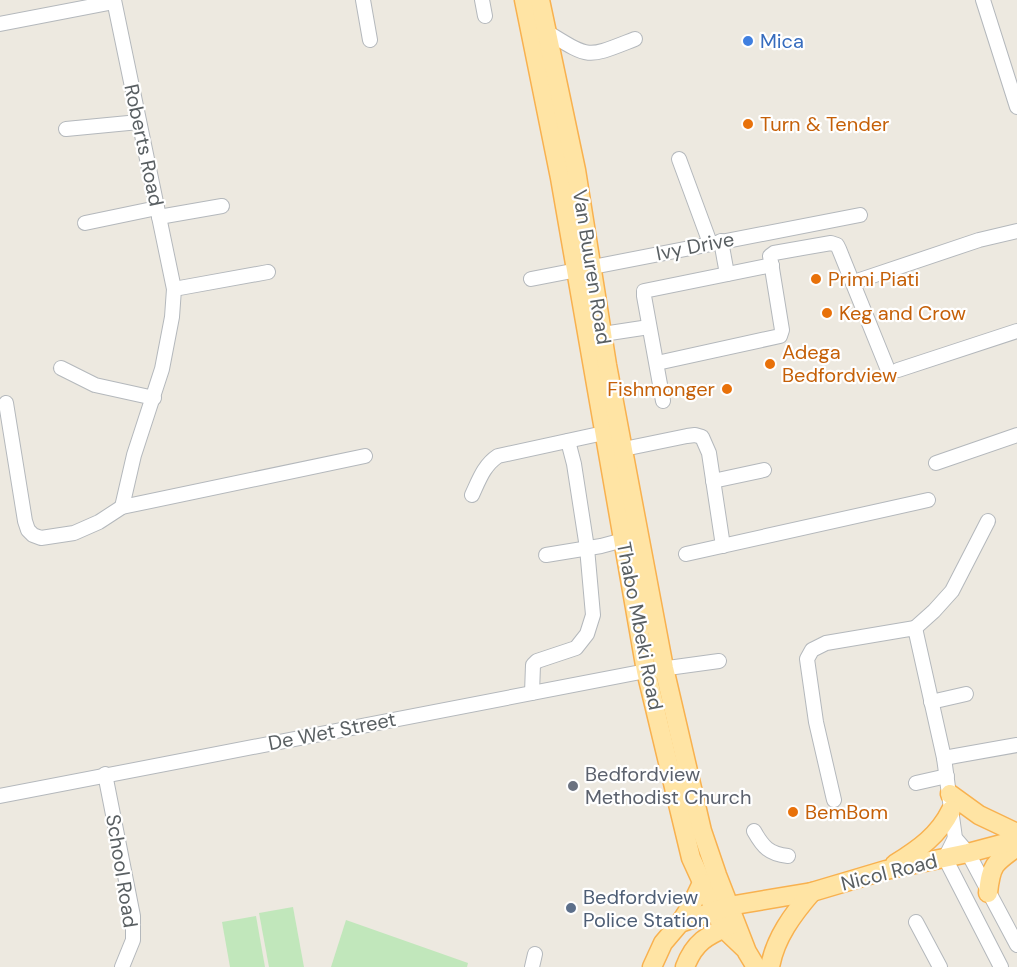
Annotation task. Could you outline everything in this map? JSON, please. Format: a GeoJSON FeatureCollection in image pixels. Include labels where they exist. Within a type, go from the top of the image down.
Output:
{"type":"FeatureCollection","features":[{"type":"Feature","properties":{"kind":"main road"},"geometry":{"type":"LineString","coordinates":[[525,0],[539,34]]}},
{"type":"Feature","properties":{"kind":"main road"},"geometry":{"type":"LineString","coordinates":[[539,34],[540,0]]}},
{"type":"Feature","properties":{"kind":"main road","name":"Van Buuren Road"},"geometry":{"type":"LineString","coordinates":[[539,34],[568,174],[599,365]]}},
{"type":"Feature","properties":{"kind":"main road","name":"Van Buuren Road"},"geometry":{"type":"LineString","coordinates":[[584,268],[603,334],[599,365]]}},
{"type":"Feature","properties":{"kind":"main road","name":"Thabo Mbeki Road"},"geometry":{"type":"LineString","coordinates":[[599,365],[684,836],[709,879]]}},
{"type":"Feature","properties":{"kind":"main road","name":"Thabo Mbeki Road"},"geometry":{"type":"LineString","coordinates":[[615,450],[632,498],[631,538],[645,572],[655,670]]}},
{"type":"Feature","properties":{"kind":"main road"},"geometry":{"type":"LineString","coordinates":[[886,870],[930,840],[943,826],[949,793],[979,815],[1017,833]]}},
{"type":"Feature","properties":{"kind":"main road","name":"Nicol Road"},"geometry":{"type":"LineString","coordinates":[[726,917],[760,902],[812,892],[886,870],[1017,840]]}},
{"type":"Feature","properties":{"kind":"main road"},"geometry":{"type":"LineString","coordinates":[[988,893],[990,873],[994,865],[1017,847]]}},
{"type":"Feature","properties":{"kind":"main road"},"geometry":{"type":"LineString","coordinates":[[709,879],[726,917],[752,959]]}},
{"type":"Feature","properties":{"kind":"main road"},"geometry":{"type":"LineString","coordinates":[[652,967],[663,943],[680,923],[709,879]]}},
{"type":"Feature","properties":{"kind":"main road"},"geometry":{"type":"LineString","coordinates":[[770,967],[773,953],[781,936],[796,911],[812,892]]}},
{"type":"Feature","properties":{"kind":"main road"},"geometry":{"type":"LineString","coordinates":[[680,923],[726,917]]}},
{"type":"Feature","properties":{"kind":"main road"},"geometry":{"type":"LineString","coordinates":[[685,967],[700,940],[726,917]]}},
{"type":"Feature","properties":{"kind":"street"},"geometry":{"type":"LineString","coordinates":[[363,0],[370,40]]}},
{"type":"Feature","properties":{"kind":"street"},"geometry":{"type":"LineString","coordinates":[[482,0],[485,16]]}},
{"type":"Feature","properties":{"kind":"street"},"geometry":{"type":"LineString","coordinates":[[983,0],[1017,107]]}},
{"type":"Feature","properties":{"kind":"street"},"geometry":{"type":"LineString","coordinates":[[0,24],[114,1]]}},
{"type":"Feature","properties":{"kind":"street","name":"Roberts Road"},"geometry":{"type":"LineString","coordinates":[[114,1],[174,289],[167,345],[154,398],[134,455],[122,507]]}},
{"type":"Feature","properties":{"kind":"street"},"geometry":{"type":"LineString","coordinates":[[539,34],[588,54],[634,39]]}},
{"type":"Feature","properties":{"kind":"street"},"geometry":{"type":"LineString","coordinates":[[66,129],[139,122]]}},
{"type":"Feature","properties":{"kind":"street"},"geometry":{"type":"LineString","coordinates":[[679,159],[716,242],[727,274]]}},
{"type":"Feature","properties":{"kind":"street"},"geometry":{"type":"LineString","coordinates":[[85,223],[222,206]]}},
{"type":"Feature","properties":{"kind":"street","name":"Ivy Drive"},"geometry":{"type":"LineString","coordinates":[[531,279],[860,215]]}},
{"type":"Feature","properties":{"kind":"street"},"geometry":{"type":"LineString","coordinates":[[860,280],[979,240],[1017,231]]}},
{"type":"Feature","properties":{"kind":"street"},"geometry":{"type":"LineString","coordinates":[[657,363],[780,336],[782,330],[770,256],[774,253],[831,243],[837,245],[893,370],[1017,331]]}},
{"type":"Feature","properties":{"kind":"street"},"geometry":{"type":"LineString","coordinates":[[663,400],[644,296],[647,289],[771,265]]}},
{"type":"Feature","properties":{"kind":"street"},"geometry":{"type":"LineString","coordinates":[[174,289],[268,272]]}},
{"type":"Feature","properties":{"kind":"street"},"geometry":{"type":"LineString","coordinates":[[603,334],[649,327]]}},
{"type":"Feature","properties":{"kind":"street"},"geometry":{"type":"LineString","coordinates":[[61,368],[95,384],[154,398]]}},
{"type":"Feature","properties":{"kind":"street"},"geometry":{"type":"LineString","coordinates":[[6,403],[25,521],[28,530],[41,538],[74,533],[99,522],[122,507],[364,456]]}},
{"type":"Feature","properties":{"kind":"street"},"geometry":{"type":"LineString","coordinates":[[472,495],[484,470],[491,460],[498,456],[612,431]]}},
{"type":"Feature","properties":{"kind":"street"},"geometry":{"type":"LineString","coordinates":[[615,450],[687,435],[702,437],[710,453],[723,546]]}},
{"type":"Feature","properties":{"kind":"street"},"geometry":{"type":"LineString","coordinates":[[936,463],[1017,435]]}},
{"type":"Feature","properties":{"kind":"street"},"geometry":{"type":"LineString","coordinates":[[532,693],[533,665],[537,661],[576,648],[587,634],[592,615],[587,548],[574,464],[568,441]]}},
{"type":"Feature","properties":{"kind":"street"},"geometry":{"type":"LineString","coordinates":[[713,481],[764,470]]}},
{"type":"Feature","properties":{"kind":"street"},"geometry":{"type":"LineString","coordinates":[[686,554],[928,500]]}},
{"type":"Feature","properties":{"kind":"street"},"geometry":{"type":"LineString","coordinates":[[834,800],[816,722],[807,659],[812,650],[826,643],[915,628],[952,591],[988,521]]}},
{"type":"Feature","properties":{"kind":"street"},"geometry":{"type":"LineString","coordinates":[[546,555],[631,538]]}},
{"type":"Feature","properties":{"kind":"street"},"geometry":{"type":"LineString","coordinates":[[915,628],[944,758],[955,838],[968,853],[1017,945]]}},
{"type":"Feature","properties":{"kind":"street","name":"De Wet Street"},"geometry":{"type":"LineString","coordinates":[[0,796],[532,693],[655,670],[719,661]]}},
{"type":"Feature","properties":{"kind":"street"},"geometry":{"type":"LineString","coordinates":[[931,702],[966,694]]}},
{"type":"Feature","properties":{"kind":"street"},"geometry":{"type":"LineString","coordinates":[[944,758],[1017,745]]}},
{"type":"Feature","properties":{"kind":"street","name":"School Road"},"geometry":{"type":"LineString","coordinates":[[105,774],[133,916],[133,940],[122,967]]}},
{"type":"Feature","properties":{"kind":"street"},"geometry":{"type":"LineString","coordinates":[[916,783],[949,793]]}},
{"type":"Feature","properties":{"kind":"street"},"geometry":{"type":"LineString","coordinates":[[754,831],[759,841],[775,855],[788,856]]}},
{"type":"Feature","properties":{"kind":"street"},"geometry":{"type":"LineString","coordinates":[[955,838],[945,858],[1001,967]]}},
{"type":"Feature","properties":{"kind":"street"},"geometry":{"type":"LineString","coordinates":[[916,922],[940,967]]}},
{"type":"Feature","properties":{"kind":"green space"},"geometry":{"type":"Polygon","coordinates":[[[293,907],[304,967],[269,967],[259,913],[293,907]]]}},
{"type":"Feature","properties":{"kind":"green space"},"geometry":{"type":"Polygon","coordinates":[[[256,916],[265,967],[230,967],[222,922],[256,916]]]}},
{"type":"Feature","properties":{"kind":"green space"},"geometry":{"type":"Polygon","coordinates":[[[346,920],[468,963],[467,967],[331,967],[346,920]]]}},
{"type":"Feature","properties":{"kind":"place","name":"Mica"},"geometry":{"type":"Point","coordinates":[748,41]}},
{"type":"Feature","properties":{"kind":"place","name":"Turn & Tender"},"geometry":{"type":"Point","coordinates":[748,124]}},
{"type":"Feature","properties":{"kind":"place","name":"Primi Piati"},"geometry":{"type":"Point","coordinates":[816,279]}},
{"type":"Feature","properties":{"kind":"place","name":"Keg and Crow"},"geometry":{"type":"Point","coordinates":[827,313]}},
{"type":"Feature","properties":{"kind":"place","name":"Adega Bedfordview"},"geometry":{"type":"Point","coordinates":[770,364]}},
{"type":"Feature","properties":{"kind":"place","name":"Fishmonger"},"geometry":{"type":"Point","coordinates":[727,389]}},
{"type":"Feature","properties":{"kind":"place","name":"Bedfordview Methodist Church"},"geometry":{"type":"Point","coordinates":[573,786]}},
{"type":"Feature","properties":{"kind":"place","name":"BemBom"},"geometry":{"type":"Point","coordinates":[793,812]}},
{"type":"Feature","properties":{"kind":"place","name":"Bedfordview Police Station"},"geometry":{"type":"Point","coordinates":[571,908]}}]}
